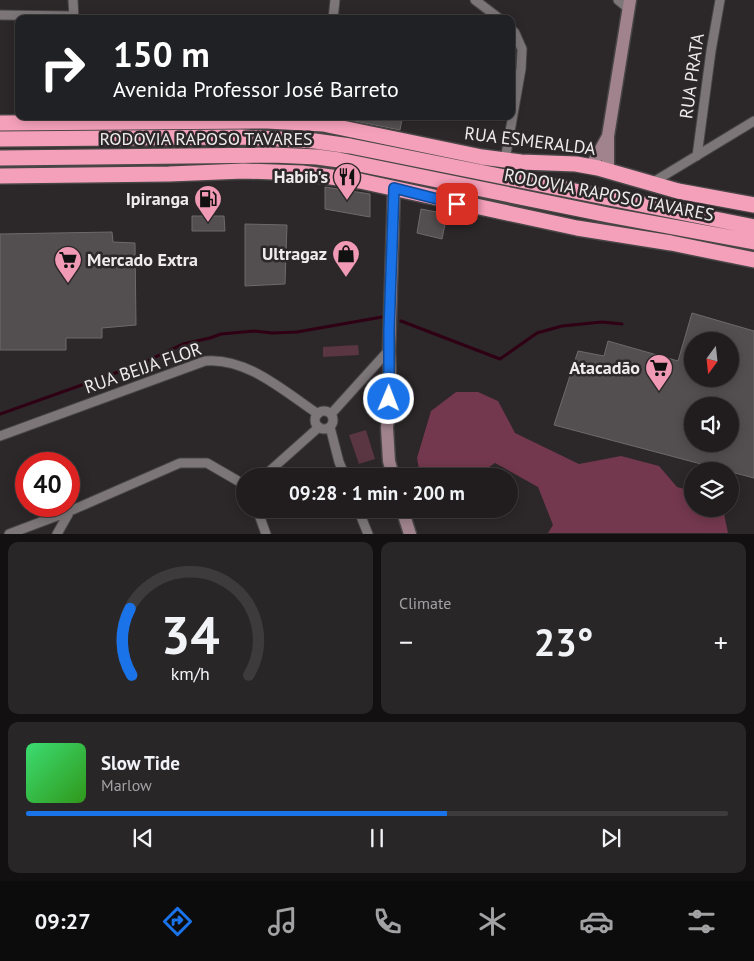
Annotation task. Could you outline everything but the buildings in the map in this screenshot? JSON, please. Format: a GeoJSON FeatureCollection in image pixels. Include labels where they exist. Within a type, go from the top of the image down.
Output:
{"type":"FeatureCollection","features":[{"type":"Feature","properties":{"kind":"highway","name":"RUA ESMERALDA"},"geometry":{"type":"LineString","coordinates":[[0,123],[267,121],[323,124],[482,157],[608,170],[678,191],[754,204]]}},
{"type":"Feature","properties":{"kind":"highway","name":"RODOVIA RAPOSO TAVARES"},"geometry":{"type":"LineString","coordinates":[[0,139],[241,137],[315,140],[754,227]]}},
{"type":"Feature","properties":{"kind":"highway","name":"RODOVIA RAPOSO TAVARES"},"geometry":{"type":"LineString","coordinates":[[0,158],[273,155],[317,157],[608,216],[734,238]]}},
{"type":"Feature","properties":{"kind":"highway"},"geometry":{"type":"LineString","coordinates":[[0,176],[277,172],[328,176],[394,188],[457,204],[560,225],[671,243],[754,260]]}},
{"type":"Feature","properties":{"kind":"highway"},"geometry":{"type":"LineString","coordinates":[[394,188],[441,190],[672,232],[712,238],[734,238],[754,242]]}},
{"type":"Feature","properties":{"kind":"street"},"geometry":{"type":"LineString","coordinates":[[73,0],[74,15]]}},
{"type":"Feature","properties":{"kind":"street"},"geometry":{"type":"LineString","coordinates":[[333,15],[335,0]]}},
{"type":"Feature","properties":{"kind":"street"},"geometry":{"type":"LineString","coordinates":[[475,0],[495,15]]}},
{"type":"Feature","properties":{"kind":"street"},"geometry":{"type":"LineString","coordinates":[[608,170],[608,136],[630,4],[618,0]]}},
{"type":"Feature","properties":{"kind":"street","name":"RUA PRATA"},"geometry":{"type":"LineString","coordinates":[[697,156],[720,0]]}},
{"type":"Feature","properties":{"kind":"street"},"geometry":{"type":"LineString","coordinates":[[0,15],[15,15]]}},
{"type":"Feature","properties":{"kind":"street"},"geometry":{"type":"LineString","coordinates":[[515,33],[522,49],[521,69],[515,103]]}},
{"type":"Feature","properties":{"kind":"street"},"geometry":{"type":"LineString","coordinates":[[505,160],[512,120]]}},
{"type":"Feature","properties":{"kind":"street"},"geometry":{"type":"LineString","coordinates":[[650,184],[754,121]]}},
{"type":"Feature","properties":{"kind":"street"},"geometry":{"type":"LineString","coordinates":[[591,167],[608,136]]}},
{"type":"Feature","properties":{"kind":"street"},"geometry":{"type":"LineString","coordinates":[[391,468],[387,428],[390,385],[389,350],[394,188]]}},
{"type":"Feature","properties":{"kind":"street"},"geometry":{"type":"LineString","coordinates":[[331,414],[389,350]]}},
{"type":"Feature","properties":{"kind":"street","name":"RUA BEIJA FLOR"},"geometry":{"type":"LineString","coordinates":[[0,436],[205,361],[217,360],[228,361],[255,373],[318,414]]}},
{"type":"Feature","properties":{"kind":"street"},"geometry":{"type":"LineString","coordinates":[[319,427],[316,423],[318,414],[325,411],[331,414],[333,421],[330,427],[342,468]]}},
{"type":"Feature","properties":{"kind":"street"},"geometry":{"type":"LineString","coordinates":[[273,468],[319,427],[330,427]]}},
{"type":"Feature","properties":{"kind":"street"},"geometry":{"type":"LineString","coordinates":[[80,507],[180,463],[207,463],[236,480]]}},
{"type":"Feature","properties":{"kind":"street"},"geometry":{"type":"LineString","coordinates":[[9,534],[54,517]]}},
{"type":"Feature","properties":{"kind":"street"},"geometry":{"type":"LineString","coordinates":[[57,534],[67,517]]}},
{"type":"Feature","properties":{"kind":"street"},"geometry":{"type":"LineString","coordinates":[[260,518],[266,534]]}},
{"type":"Feature","properties":{"kind":"street"},"geometry":{"type":"LineString","coordinates":[[362,518],[368,534]]}},
{"type":"Feature","properties":{"kind":"street"},"geometry":{"type":"LineString","coordinates":[[405,518],[410,534]]}},
{"type":"Feature","properties":{"kind":"shaded area"},"geometry":{"type":"Polygon","coordinates":[[[358,345],[359,355],[323,357],[323,347],[358,345]]]}},
{"type":"Feature","properties":{"kind":"shaded area"},"geometry":{"type":"Polygon","coordinates":[[[456,392],[478,392],[498,401],[515,433],[579,464],[621,456],[659,466],[677,487],[684,489],[684,517],[725,517],[728,533],[548,533],[553,525],[538,487],[518,476],[518,468],[504,468],[495,463],[488,468],[419,468],[417,458],[431,411],[456,392]]]}},
{"type":"Feature","properties":{"kind":"shaded area"},"geometry":{"type":"Polygon","coordinates":[[[366,430],[375,459],[359,464],[349,435],[366,430]]]}},
{"type":"Feature","properties":{"kind":"waterway"},"geometry":{"type":"LineString","coordinates":[[0,414],[138,365],[183,344],[221,334],[254,331],[272,333],[297,332],[382,317]]}},
{"type":"Feature","properties":{"kind":"waterway"},"geometry":{"type":"LineString","coordinates":[[401,321],[500,359],[537,333],[562,326],[602,322],[622,324]]}},
{"type":"Feature","properties":{"kind":"place","name":"Habib's"},"geometry":{"type":"Point","coordinates":[347,201]}},
{"type":"Feature","properties":{"kind":"place","name":"Ipiranga"},"geometry":{"type":"Point","coordinates":[208,223]}},
{"type":"Feature","properties":{"kind":"place","name":"Ultragaz"},"geometry":{"type":"Point","coordinates":[346,278]}},
{"type":"Feature","properties":{"kind":"place","name":"Mercado Extra"},"geometry":{"type":"Point","coordinates":[68,284]}},
{"type":"Feature","properties":{"kind":"place","name":"Atacadão"},"geometry":{"type":"Point","coordinates":[659,392]}},
{"type":"Feature","properties":{"kind":"route"},"geometry":{"type":"LineString","coordinates":[[389,399],[389,330],[394,188],[457,204]]}}]}
